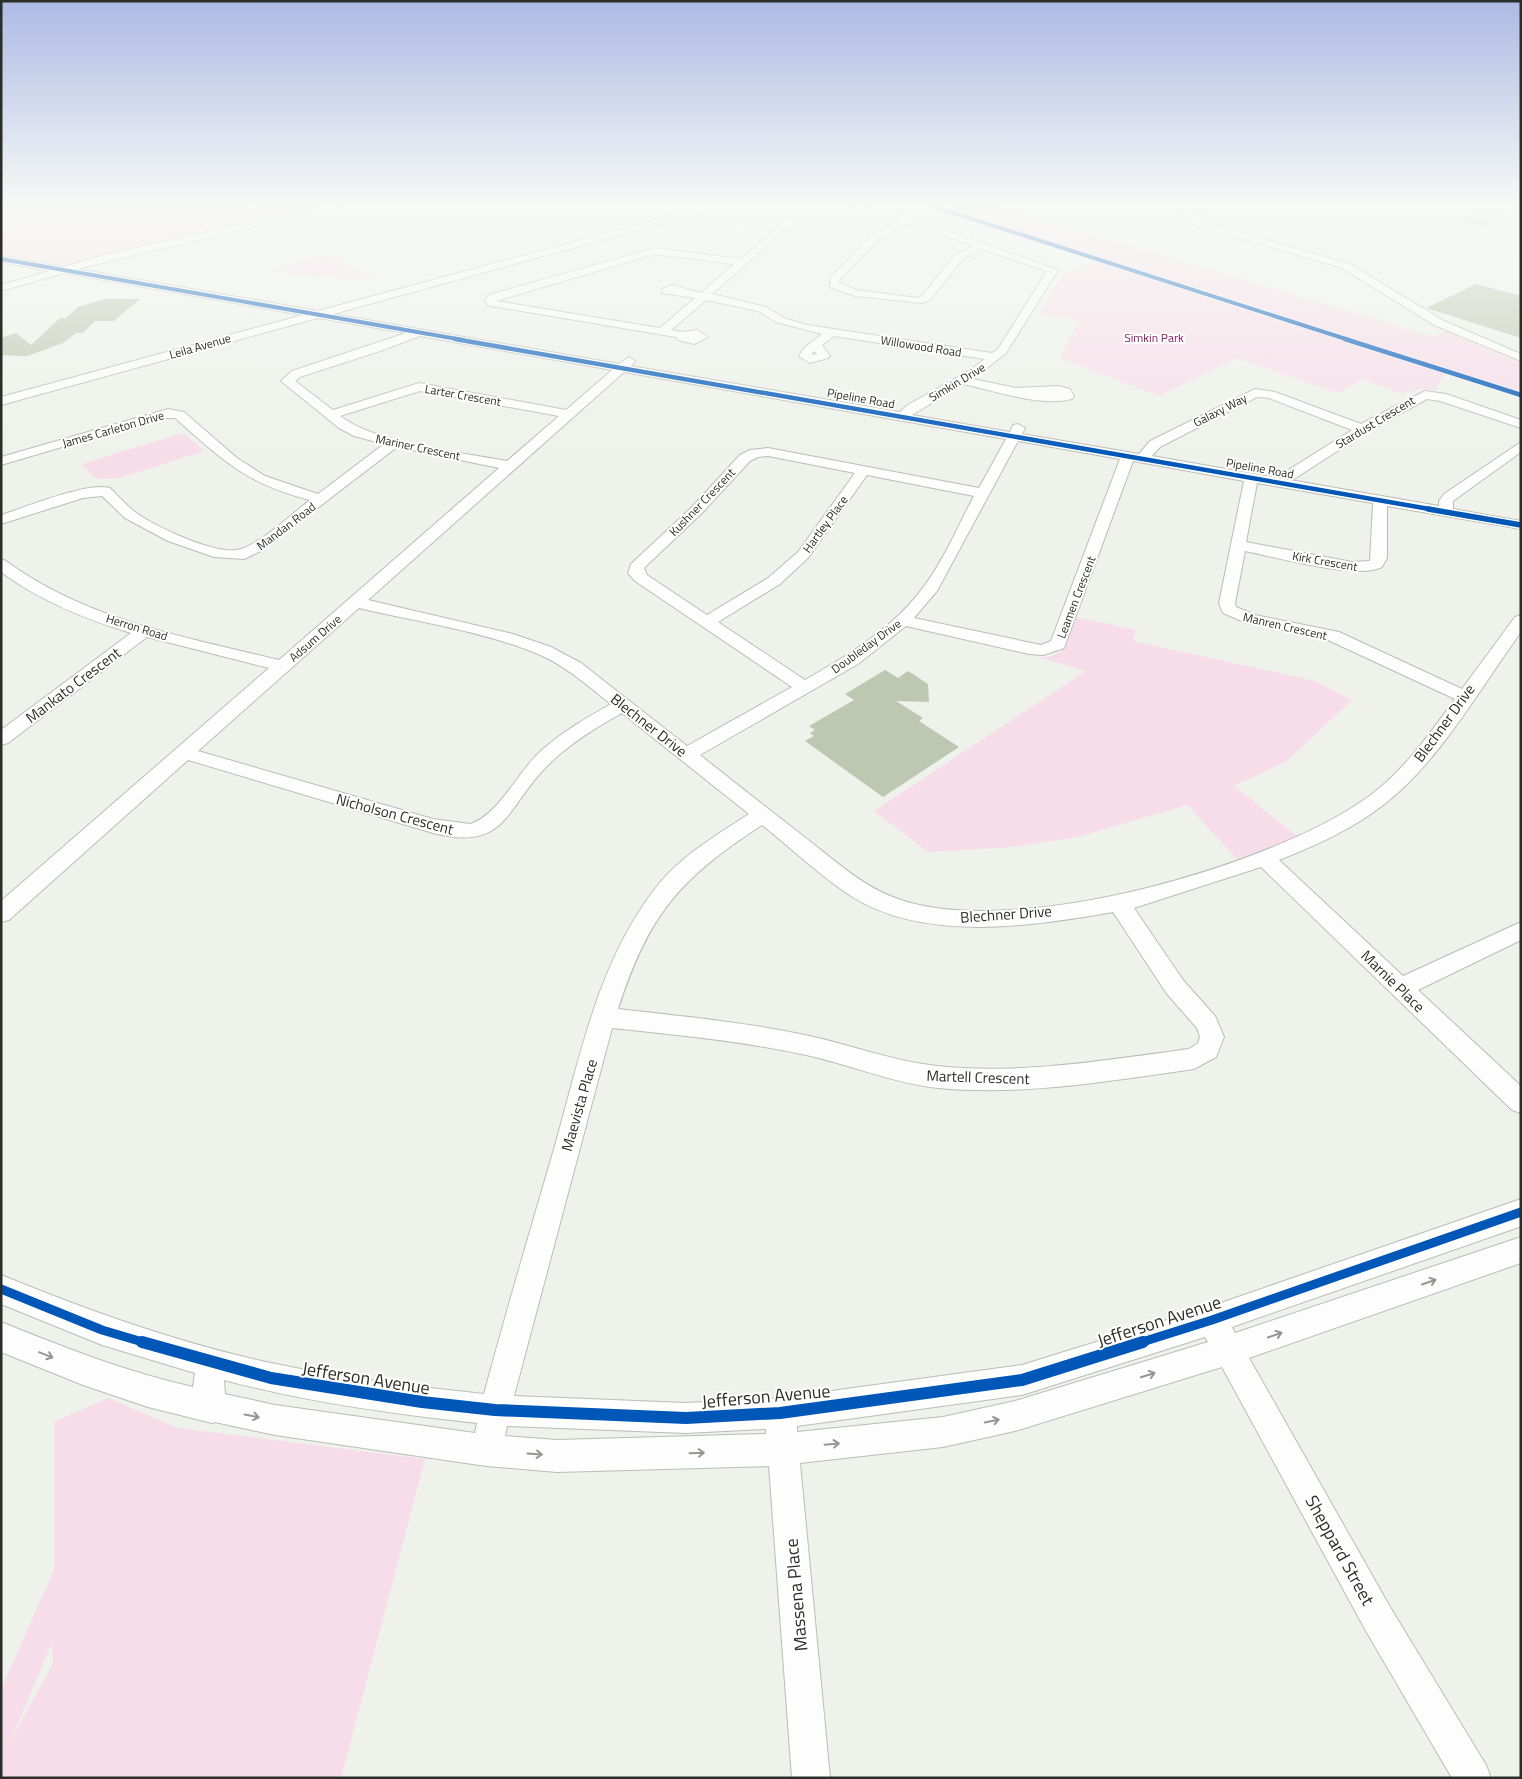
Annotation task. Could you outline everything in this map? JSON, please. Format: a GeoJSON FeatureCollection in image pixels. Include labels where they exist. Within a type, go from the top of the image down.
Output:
{"type":"FeatureCollection","features":[{"type":"Feature","properties":{"kind":"street","name":"Pipeline Road"},"geometry":{"type":"LineString","coordinates":[[167,288],[300,312],[317,311]]}},
{"type":"Feature","properties":{"kind":"street","name":"Leila Avenue"},"geometry":{"type":"LineString","coordinates":[[1,401],[277,325],[356,298],[393,288]]}},
{"type":"Feature","properties":{"kind":"street"},"geometry":{"type":"LineString","coordinates":[[277,325],[337,314],[374,299],[414,288]]}},
{"type":"Feature","properties":{"kind":"street"},"geometry":{"type":"LineString","coordinates":[[525,288],[493,297],[490,300],[491,303],[682,335]]}},
{"type":"Feature","properties":{"kind":"street"},"geometry":{"type":"LineString","coordinates":[[662,332],[713,288]]}},
{"type":"Feature","properties":{"kind":"street"},"geometry":{"type":"LineString","coordinates":[[842,288],[855,293],[920,301],[926,298],[934,288]]}},
{"type":"Feature","properties":{"kind":"street","name":"Simkin Drive"},"geometry":{"type":"LineString","coordinates":[[907,413],[984,367],[995,357],[1012,338],[1043,288]]}},
{"type":"Feature","properties":{"kind":"street"},"geometry":{"type":"LineString","coordinates":[[1382,288],[1410,308],[1440,324],[1521,358]]}},
{"type":"Feature","properties":{"kind":"street","name":"Willowood Road"},"geometry":{"type":"LineString","coordinates":[[681,292],[751,306],[791,325],[995,357]]}},
{"type":"Feature","properties":{"kind":"street","name":"Pipeline Road"},"geometry":{"type":"LineString","coordinates":[[197,293],[287,301],[317,311],[1146,455],[1251,478],[1380,500],[1446,507]]}},
{"type":"Feature","properties":{"kind":"street"},"geometry":{"type":"LineString","coordinates":[[287,301],[325,302],[356,298]]}},
{"type":"Feature","properties":{"kind":"street"},"geometry":{"type":"LineString","coordinates":[[365,315],[359,312],[358,307],[374,299]]}},
{"type":"Feature","properties":{"kind":"street","name":"Leila Avenue"},"geometry":{"type":"LineString","coordinates":[[116,370],[245,327],[300,312]]}},
{"type":"Feature","properties":{"kind":"street","name":"Pipeline Road"},"geometry":{"type":"LineString","coordinates":[[337,314],[365,315],[424,329]]}},
{"type":"Feature","properties":{"kind":"street","name":"Mariner Crescent"},"geometry":{"type":"LineString","coordinates":[[424,329],[404,340],[296,374],[288,379],[291,385],[330,415],[359,433],[394,443],[510,466]]}},
{"type":"Feature","properties":{"kind":"street"},"geometry":{"type":"LineString","coordinates":[[816,345],[832,332]]}},
{"type":"Feature","properties":{"kind":"street","name":"Adsum Drive"},"geometry":{"type":"LineString","coordinates":[[1,914],[625,364]]}},
{"type":"Feature","properties":{"kind":"street"},"geometry":{"type":"LineString","coordinates":[[962,380],[1019,391]]}},
{"type":"Feature","properties":{"kind":"street","name":"Larter Crescent"},"geometry":{"type":"LineString","coordinates":[[330,415],[419,387],[569,414]]}},
{"type":"Feature","properties":{"kind":"street","name":"Galaxy Way"},"geometry":{"type":"LineString","coordinates":[[1146,455],[1155,444],[1256,393],[1271,395],[1362,429]]}},
{"type":"Feature","properties":{"kind":"street","name":"Stardust Crescent"},"geometry":{"type":"LineString","coordinates":[[1294,475],[1295,472],[1362,429],[1425,394],[1442,397],[1521,424]]}},
{"type":"Feature","properties":{"kind":"street","name":"James Carleton Drive"},"geometry":{"type":"LineString","coordinates":[[1,461],[158,415],[174,414],[179,415],[225,455],[252,475],[279,486],[322,499]]}},
{"type":"Feature","properties":{"kind":"street","name":"Pipeline Road"},"geometry":{"type":"LineString","coordinates":[[1016,432],[1128,456],[1146,455],[1294,475],[1446,507],[1520,519]]}},
{"type":"Feature","properties":{"kind":"street","name":"Doubleday Drive"},"geometry":{"type":"LineString","coordinates":[[686,755],[852,660],[903,620],[918,605],[943,567],[1016,432]]}},
{"type":"Feature","properties":{"kind":"street","name":"Mandan Road"},"geometry":{"type":"LineString","coordinates":[[1,520],[81,494],[105,491],[130,515],[173,538],[220,554],[233,555],[251,552],[394,443]]}},
{"type":"Feature","properties":{"kind":"street"},"geometry":{"type":"LineString","coordinates":[[1446,507],[1521,446]]}},
{"type":"Feature","properties":{"kind":"street","name":"Kushner Crescent"},"geometry":{"type":"LineString","coordinates":[[805,688],[641,578],[636,573],[636,567],[697,510],[745,458],[755,453],[768,452],[982,494]]}},
{"type":"Feature","properties":{"kind":"street","name":"Leamen Crescent"},"geometry":{"type":"LineString","coordinates":[[903,620],[1029,649],[1043,650],[1058,644],[1128,456]]}},
{"type":"Feature","properties":{"kind":"street","name":"Hartley Place"},"geometry":{"type":"LineString","coordinates":[[706,622],[774,580],[803,555],[863,471]]}},
{"type":"Feature","properties":{"kind":"street","name":"Manren Crescent"},"geometry":{"type":"LineString","coordinates":[[1251,478],[1227,603],[1230,610],[1250,619],[1333,636],[1464,696]]}},
{"type":"Feature","properties":{"kind":"street","name":"Kirk Crescent"},"geometry":{"type":"LineString","coordinates":[[1239,545],[1352,567],[1371,567],[1377,564],[1379,558],[1380,500]]}},
{"type":"Feature","properties":{"kind":"street","name":"Herron Road"},"geometry":{"type":"LineString","coordinates":[[1,564],[32,587],[53,597],[144,631],[283,666]]}},
{"type":"Feature","properties":{"kind":"street","name":"Blechner Drive"},"geometry":{"type":"LineString","coordinates":[[356,602],[528,644],[567,662],[858,890],[889,905],[909,911],[954,918],[981,918],[1119,903],[1265,859],[1318,834],[1369,805],[1391,789],[1428,749],[1464,696],[1521,620]]}},
{"type":"Feature","properties":{"kind":"street","name":"Mankato Crescent"},"geometry":{"type":"LineString","coordinates":[[1,739],[144,631]]}},
{"type":"Feature","properties":{"kind":"street","name":"Nicholson Crescent"},"geometry":{"type":"LineString","coordinates":[[184,753],[433,826],[453,831],[471,832],[483,827],[495,816],[538,764],[570,736],[623,705]]}},
{"type":"Feature","properties":{"kind":"street","name":"Maevista Place"},"geometry":{"type":"LineString","coordinates":[[486,1450],[495,1410],[604,1017],[623,959],[662,895],[679,874],[707,851],[762,815]]}},
{"type":"Feature","properties":{"kind":"street","name":"Marnie Place"},"geometry":{"type":"LineString","coordinates":[[1265,859],[1521,1102]]}},
{"type":"Feature","properties":{"kind":"street","name":"Martell Crescent"},"geometry":{"type":"LineString","coordinates":[[604,1017],[768,1037],[909,1073],[938,1077],[1006,1080],[1038,1079],[1194,1059],[1208,1050],[1212,1037],[1207,1023],[1176,987],[1119,903]]}},
{"type":"Feature","properties":{"kind":"street"},"geometry":{"type":"LineString","coordinates":[[1400,988],[1521,930]]}},
{"type":"Feature","properties":{"kind":"street","name":"Jefferson Avenue"},"geometry":{"type":"LineString","coordinates":[[1,1289],[102,1330],[271,1378],[422,1402],[495,1410],[686,1418],[780,1413],[1022,1380],[1212,1320],[1509,1218],[1521,1212]]}},
{"type":"Feature","properties":{"kind":"street"},"geometry":{"type":"LineString","coordinates":[[1,1337],[111,1380],[148,1392],[212,1408],[275,1420],[486,1450],[557,1456],[616,1456],[783,1448],[872,1441],[934,1433],[1015,1416],[1228,1350],[1521,1250]]}},
{"type":"Feature","properties":{"kind":"street","name":"Sheppard Street"},"geometry":{"type":"LineString","coordinates":[[1212,1320],[1378,1619],[1473,1778]]}},
{"type":"Feature","properties":{"kind":"street"},"geometry":{"type":"LineString","coordinates":[[212,1362],[208,1384],[212,1408]]}},
{"type":"Feature","properties":{"kind":"street","name":"Massena Place"},"geometry":{"type":"LineString","coordinates":[[780,1413],[811,1778]]}},
{"type":"Feature","properties":{"kind":"green space","name":"Simkin Park"},"geometry":{"type":"Polygon","coordinates":[[[1055,288],[1272,288],[1434,337],[1444,331],[1521,363],[1521,397],[1445,373],[1435,390],[1420,389],[1402,394],[1362,379],[1338,393],[1237,358],[1159,396],[1060,358],[1079,320],[1039,314],[1055,288]]]}},
{"type":"Feature","properties":{"kind":"green space"},"geometry":{"type":"Polygon","coordinates":[[[183,433],[204,451],[120,478],[96,479],[82,464],[183,433]]]}},
{"type":"Feature","properties":{"kind":"green space"},"geometry":{"type":"Polygon","coordinates":[[[1075,617],[1136,630],[1133,641],[1315,681],[1352,700],[1287,761],[1234,786],[1297,836],[1238,860],[1187,805],[1078,837],[1013,847],[928,852],[874,811],[1086,671],[1038,657],[1049,657],[1061,652],[1075,617]]]}},
{"type":"Feature","properties":{"kind":"green space"},"geometry":{"type":"Polygon","coordinates":[[[108,1398],[178,1428],[425,1459],[341,1778],[1,1778],[1,1689],[54,1570],[54,1422],[108,1398]],[[52,1644],[10,1742],[53,1663],[52,1644]]]}},
{"type":"Feature","properties":{"kind":"building"},"geometry":{"type":"Polygon","coordinates":[[[1468,288],[1491,288],[1521,296],[1521,338],[1426,308],[1468,288]]]}},
{"type":"Feature","properties":{"kind":"building"},"geometry":{"type":"Polygon","coordinates":[[[105,299],[140,299],[114,321],[95,321],[83,333],[76,333],[63,343],[27,356],[1,355],[1,338],[16,333],[31,345],[60,318],[66,318],[78,307],[105,299]]]}},
{"type":"Feature","properties":{"kind":"building"},"geometry":{"type":"Polygon","coordinates":[[[885,670],[898,678],[908,671],[928,684],[929,702],[896,701],[923,718],[919,721],[959,747],[883,797],[805,741],[814,736],[810,733],[815,730],[809,726],[854,700],[845,694],[885,670]]]}},
{"type":"Feature","properties":{"kind":"cycle path"},"geometry":{"type":"LineString","coordinates":[[167,288],[1521,525]]}},
{"type":"Feature","properties":{"kind":"cycle path"},"geometry":{"type":"LineString","coordinates":[[1188,288],[1521,395]]}},
{"type":"Feature","properties":{"kind":"cycle path"},"geometry":{"type":"LineString","coordinates":[[1,1289],[102,1330],[271,1378],[422,1402],[495,1410],[686,1418],[780,1413],[1022,1380],[1212,1320],[1509,1218],[1521,1212]]}}]}
